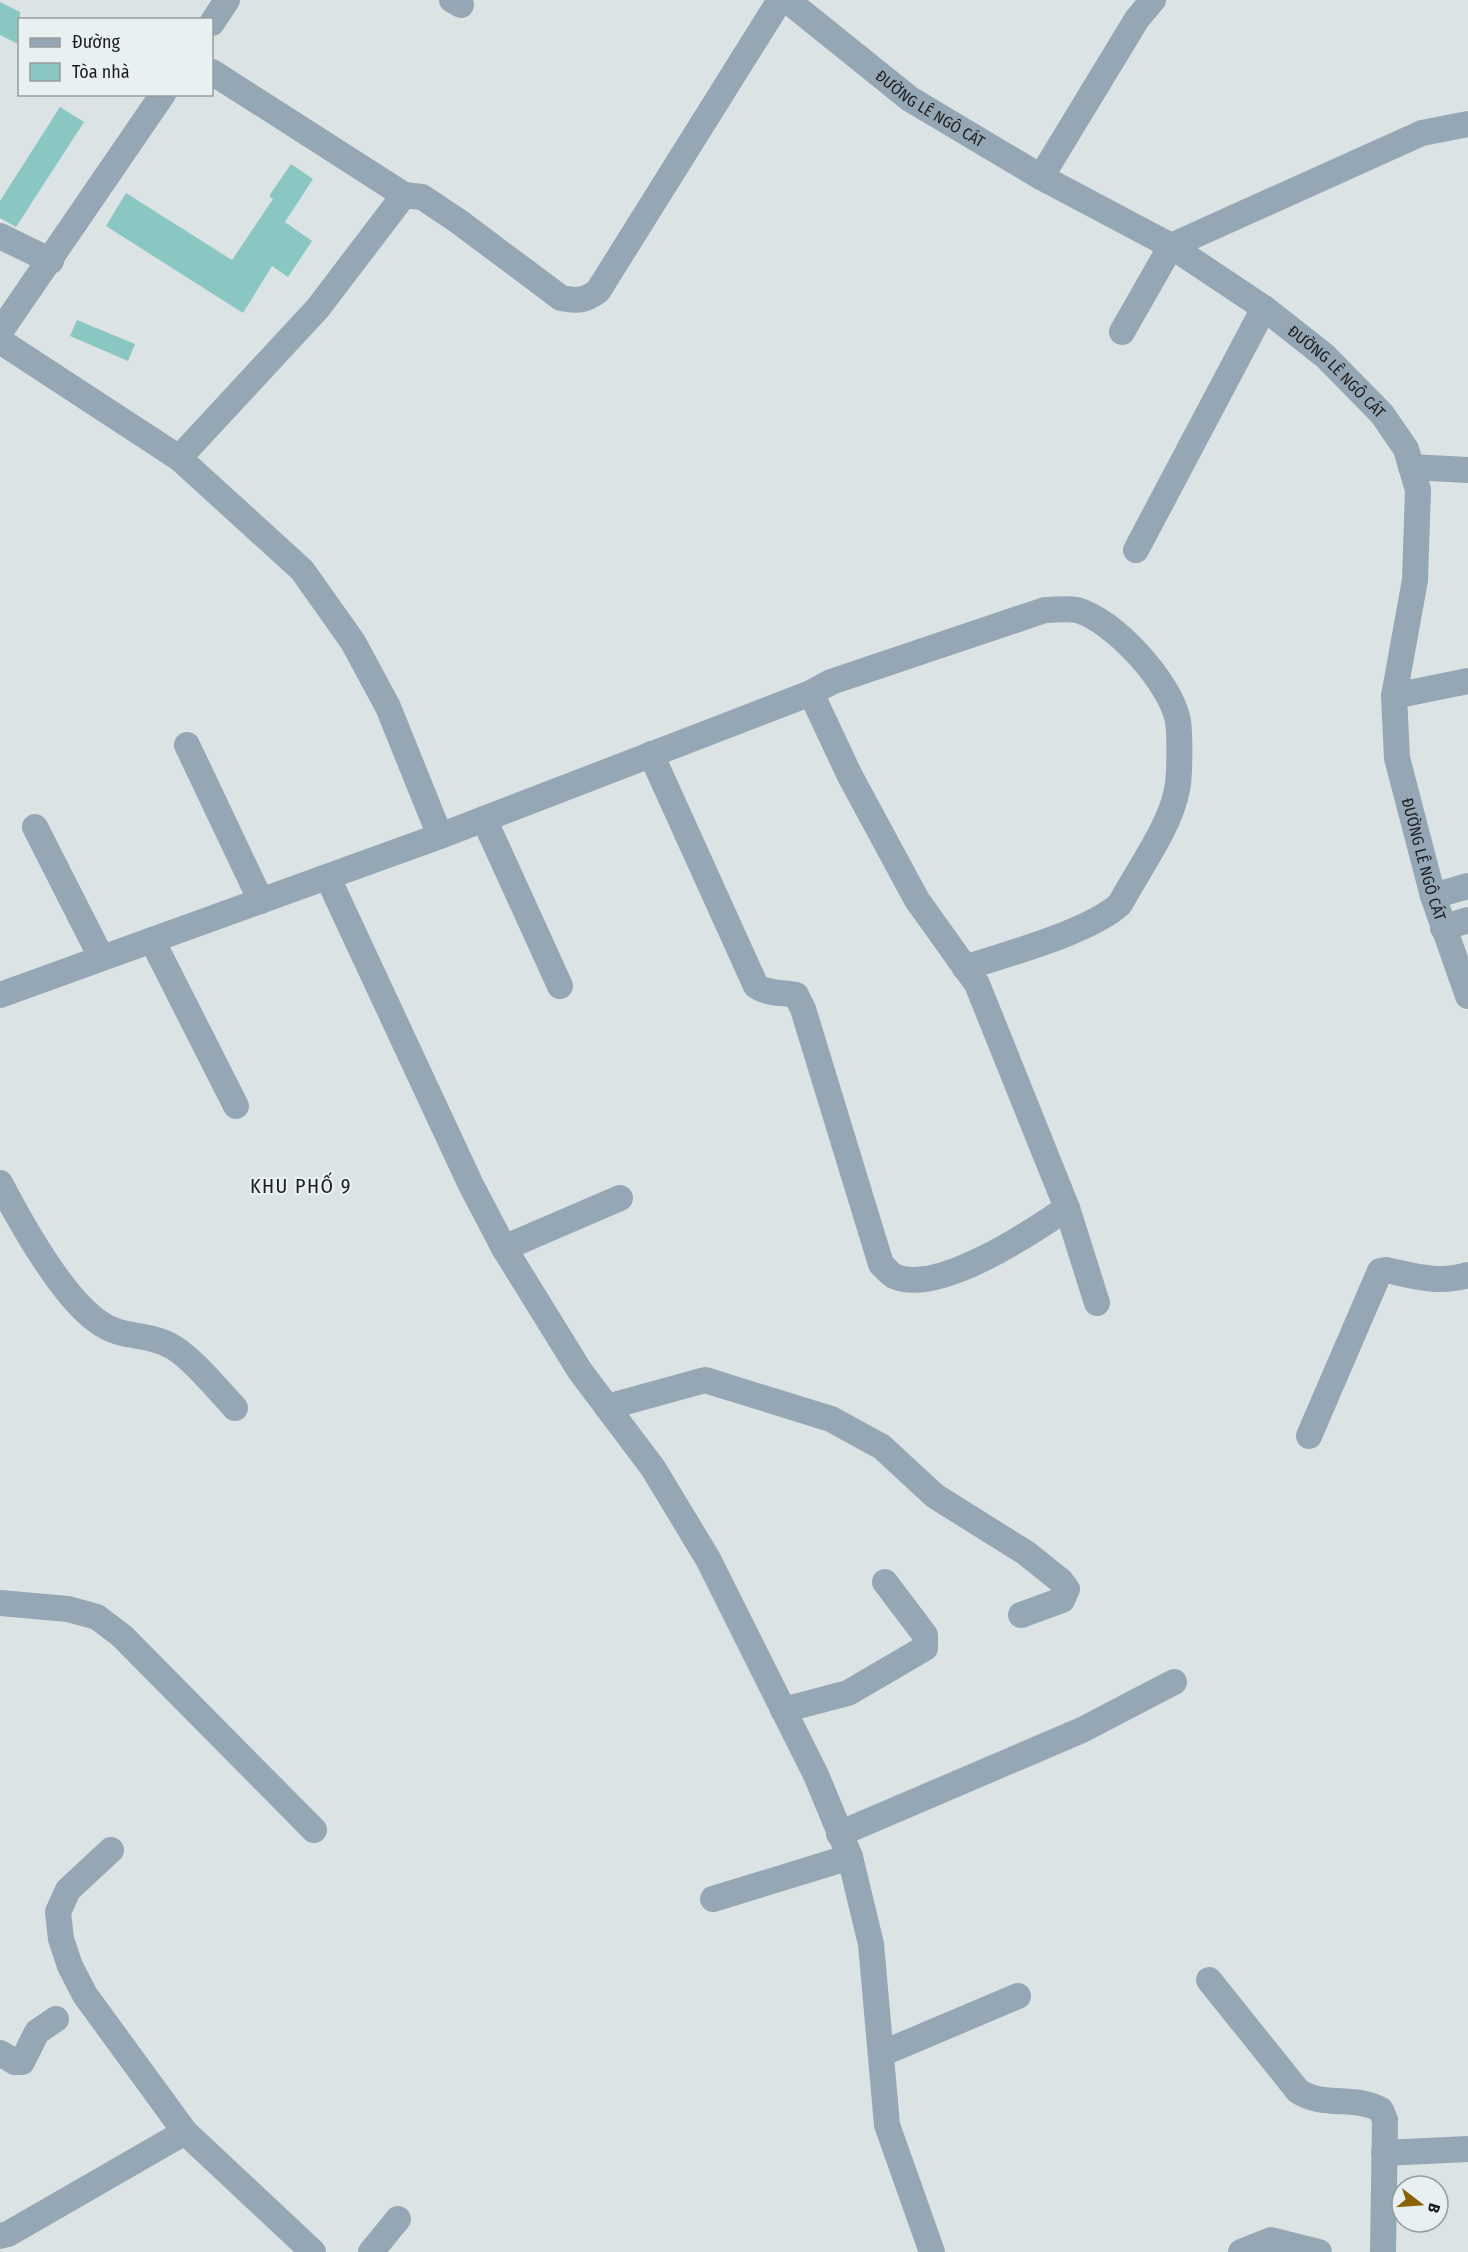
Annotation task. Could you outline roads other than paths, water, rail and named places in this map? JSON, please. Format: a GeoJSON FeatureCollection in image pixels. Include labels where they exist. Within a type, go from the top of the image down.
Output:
{"type":"FeatureCollection","features":[{"type":"Feature","properties":{"kind":"street"},"geometry":{"type":"LineString","coordinates":[[213,21],[227,0]]}},
{"type":"Feature","properties":{"kind":"street"},"geometry":{"type":"LineString","coordinates":[[213,73],[404,195],[422,197],[561,298],[577,301],[588,298],[598,291],[780,0]]}},
{"type":"Feature","properties":{"kind":"street","name":"ĐƯỜNG LÊ NGÔ CÁT"},"geometry":{"type":"LineString","coordinates":[[787,0],[909,99],[1041,177],[1171,246],[1264,308],[1325,356],[1382,414],[1406,449],[1418,490],[1415,580],[1394,696],[1397,758],[1432,896],[1468,996]]}},
{"type":"Feature","properties":{"kind":"street"},"geometry":{"type":"LineString","coordinates":[[1041,177],[1137,19],[1153,0]]}},
{"type":"Feature","properties":{"kind":"street"},"geometry":{"type":"LineString","coordinates":[[0,332],[51,261],[162,96]]}},
{"type":"Feature","properties":{"kind":"street"},"geometry":{"type":"LineString","coordinates":[[1122,332],[1171,246],[1422,133],[1468,124]]}},
{"type":"Feature","properties":{"kind":"street"},"geometry":{"type":"LineString","coordinates":[[179,458],[318,308],[389,211],[404,195]]}},
{"type":"Feature","properties":{"kind":"street"},"geometry":{"type":"LineString","coordinates":[[0,236],[51,261]]}},
{"type":"Feature","properties":{"kind":"street"},"geometry":{"type":"LineString","coordinates":[[1136,550],[1264,308]]}},
{"type":"Feature","properties":{"kind":"street"},"geometry":{"type":"LineString","coordinates":[[0,341],[179,458],[302,570],[353,642],[388,707],[440,836]]}},
{"type":"Feature","properties":{"kind":"street"},"geometry":{"type":"LineString","coordinates":[[1411,466],[1468,470]]}},
{"type":"Feature","properties":{"kind":"street"},"geometry":{"type":"LineString","coordinates":[[0,995],[440,836],[810,693],[831,682],[1045,610],[1074,609],[1089,614],[1123,639],[1154,670],[1178,720],[1178,789],[1167,819],[1120,904],[1109,914],[1076,929],[965,968]]}},
{"type":"Feature","properties":{"kind":"street"},"geometry":{"type":"LineString","coordinates":[[1394,696],[1468,681]]}},
{"type":"Feature","properties":{"kind":"street"},"geometry":{"type":"LineString","coordinates":[[810,693],[850,776],[916,900],[977,984],[1067,1208],[1097,1303]]}},
{"type":"Feature","properties":{"kind":"street"},"geometry":{"type":"LineString","coordinates":[[187,746],[261,901]]}},
{"type":"Feature","properties":{"kind":"street"},"geometry":{"type":"LineString","coordinates":[[651,754],[756,987],[767,993],[780,992],[796,995],[803,1009],[881,1264],[894,1276],[909,1279],[940,1278],[1021,1239],[1067,1208]]}},
{"type":"Feature","properties":{"kind":"street"},"geometry":{"type":"LineString","coordinates":[[484,819],[560,986]]}},
{"type":"Feature","properties":{"kind":"street"},"geometry":{"type":"LineString","coordinates":[[35,827],[101,957]]}},
{"type":"Feature","properties":{"kind":"street"},"geometry":{"type":"LineString","coordinates":[[328,878],[471,1185],[504,1248],[580,1371],[653,1468],[708,1559],[816,1775],[850,1857],[871,1944],[887,2125],[932,2252]]}},
{"type":"Feature","properties":{"kind":"street"},"geometry":{"type":"LineString","coordinates":[[1432,896],[1468,886]]}},
{"type":"Feature","properties":{"kind":"street"},"geometry":{"type":"LineString","coordinates":[[1443,928],[1468,920]]}},
{"type":"Feature","properties":{"kind":"street"},"geometry":{"type":"LineString","coordinates":[[152,940],[236,1106]]}},
{"type":"Feature","properties":{"kind":"street"},"geometry":{"type":"LineString","coordinates":[[0,1183],[56,1276],[96,1320],[120,1334],[156,1340],[176,1349],[235,1408]]}},
{"type":"Feature","properties":{"kind":"street"},"geometry":{"type":"LineString","coordinates":[[504,1248],[620,1198]]}},
{"type":"Feature","properties":{"kind":"street"},"geometry":{"type":"LineString","coordinates":[[1309,1436],[1380,1271],[1386,1270],[1432,1281],[1452,1280],[1468,1275]]}},
{"type":"Feature","properties":{"kind":"street"},"geometry":{"type":"LineString","coordinates":[[607,1407],[705,1380],[831,1419],[856,1430],[882,1447],[935,1496],[1026,1553],[1061,1581],[1067,1589],[1062,1600],[1021,1615]]}},
{"type":"Feature","properties":{"kind":"street"},"geometry":{"type":"LineString","coordinates":[[783,1710],[848,1693],[925,1647],[925,1635],[885,1581]]}},
{"type":"Feature","properties":{"kind":"street"},"geometry":{"type":"LineString","coordinates":[[0,1603],[68,1609],[97,1617],[122,1636],[314,1830]]}},
{"type":"Feature","properties":{"kind":"street"},"geometry":{"type":"LineString","coordinates":[[839,1834],[1082,1730],[1174,1682]]}},
{"type":"Feature","properties":{"kind":"street"},"geometry":{"type":"LineString","coordinates":[[111,1850],[68,1890],[58,1912],[61,1939],[70,1966],[86,1995],[185,2132],[313,2252]]}},
{"type":"Feature","properties":{"kind":"street"},"geometry":{"type":"LineString","coordinates":[[713,1899],[850,1857]]}},
{"type":"Feature","properties":{"kind":"street"},"geometry":{"type":"LineString","coordinates":[[1209,1980],[1298,2091],[1306,2097],[1361,2103],[1381,2110],[1385,2120],[1383,2252]]}},
{"type":"Feature","properties":{"kind":"street"},"geometry":{"type":"LineString","coordinates":[[881,2054],[1018,1996]]}},
{"type":"Feature","properties":{"kind":"street"},"geometry":{"type":"LineString","coordinates":[[0,2053],[15,2062],[22,2062],[37,2032],[56,2019]]}},
{"type":"Feature","properties":{"kind":"street"},"geometry":{"type":"LineString","coordinates":[[0,2236],[8,2234],[185,2132]]}},
{"type":"Feature","properties":{"kind":"street"},"geometry":{"type":"LineString","coordinates":[[1384,2153],[1468,2149]]}},
{"type":"Feature","properties":{"kind":"street"},"geometry":{"type":"LineString","coordinates":[[371,2252],[398,2219]]}},
{"type":"Feature","properties":{"kind":"street"},"geometry":{"type":"LineString","coordinates":[[1241,2252],[1271,2240],[1319,2252]]}},
{"type":"Feature","properties":{"kind":"district","name":"KHU PHỐ 9"},"geometry":{"type":"Point","coordinates":[301,1186]}}]}
